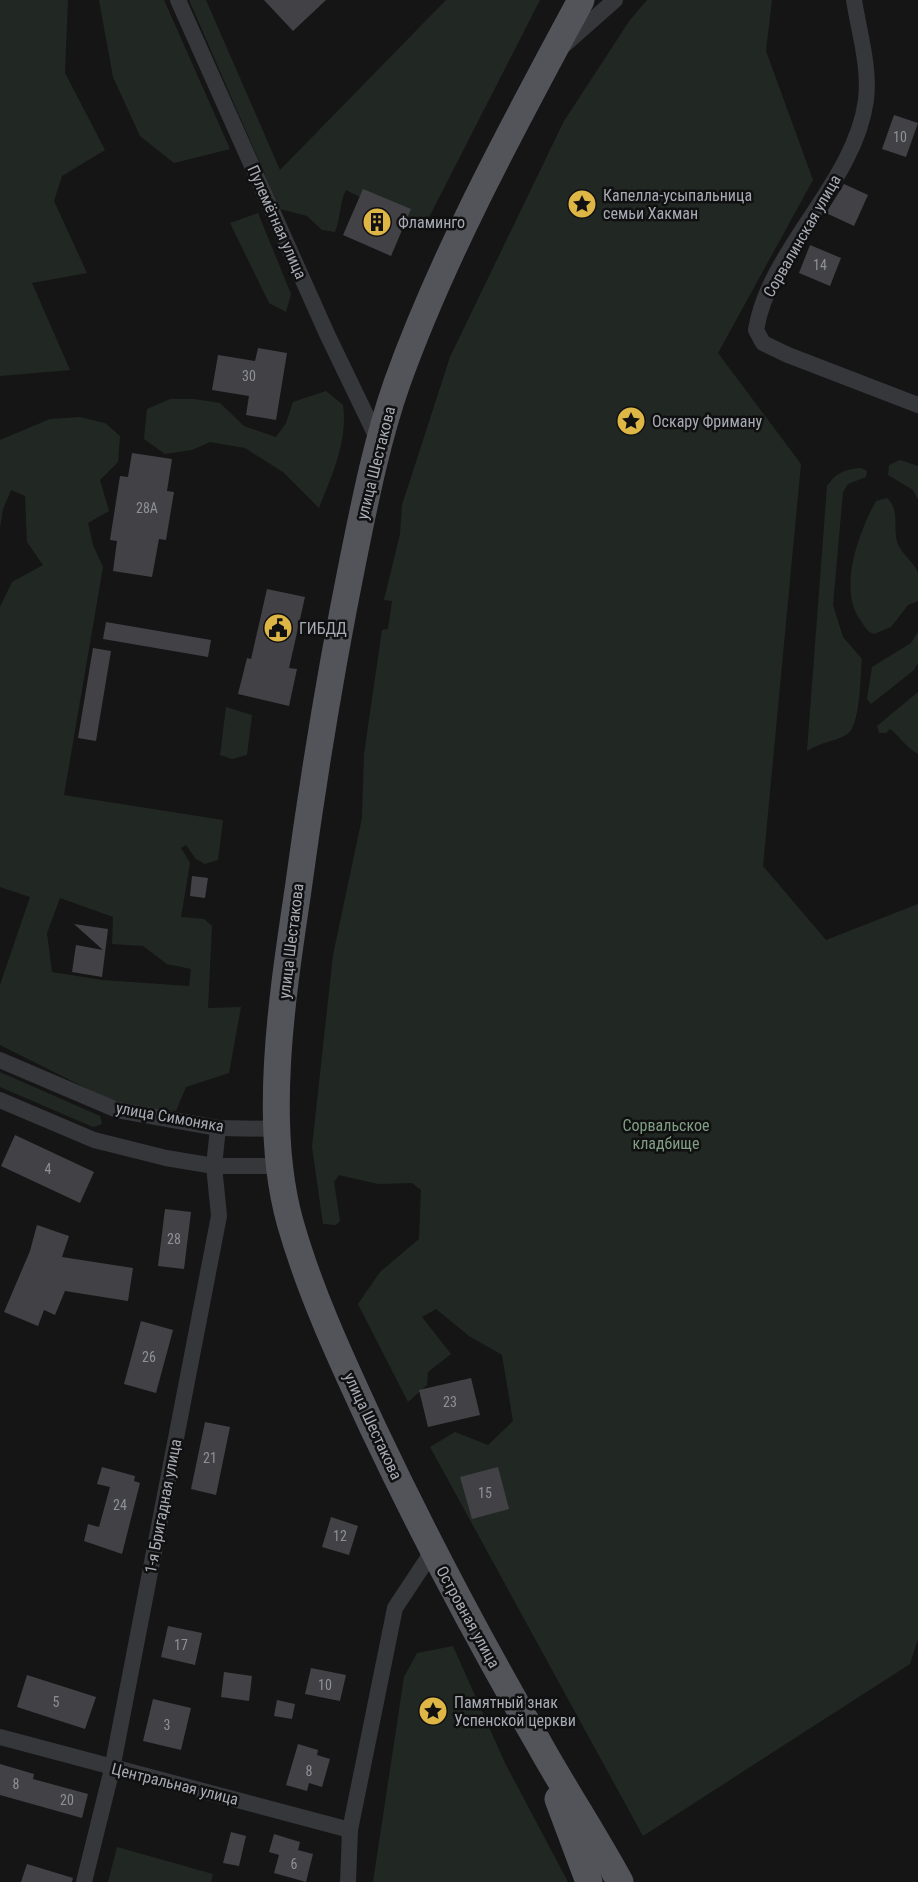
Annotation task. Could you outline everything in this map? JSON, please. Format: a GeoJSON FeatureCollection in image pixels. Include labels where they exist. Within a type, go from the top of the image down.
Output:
{"type":"FeatureCollection","features":[{"type":"Feature","properties":{"kind":"main road"},"geometry":{"type":"LineString","coordinates":[[551,57],[581,0]]}},
{"type":"Feature","properties":{"kind":"main road","name":"улица Шестакова"},"geometry":{"type":"LineString","coordinates":[[432,1552],[345,1369],[312,1290],[290,1225],[278,1166],[279,1044],[316,757],[346,592],[379,442],[396,386],[426,311],[551,57]]}},
{"type":"Feature","properties":{"kind":"main road","name":"Островная улица"},"geometry":{"type":"LineString","coordinates":[[432,1552],[539,1744],[620,1882]]}},
{"type":"Feature","properties":{"kind":"main road","name":"Островная улица"},"geometry":{"type":"LineString","coordinates":[[539,1744],[589,1882]]}},
{"type":"Feature","properties":{"kind":"street","name":"Пулемётная улица"},"geometry":{"type":"LineString","coordinates":[[178,0],[322,323],[379,442]]}},
{"type":"Feature","properties":{"kind":"street","name":"улица Шестакова"},"geometry":{"type":"LineString","coordinates":[[551,57],[568,0]]}},
{"type":"Feature","properties":{"kind":"street"},"geometry":{"type":"LineString","coordinates":[[551,57],[615,0]]}},
{"type":"Feature","properties":{"kind":"street","name":"Сорвалинская улица"},"geometry":{"type":"LineString","coordinates":[[854,0],[865,60],[866,100],[852,148],[771,284],[756,330],[763,343],[788,355],[918,405]]}},
{"type":"Feature","properties":{"kind":"street","name":"улица Симоняка"},"geometry":{"type":"LineString","coordinates":[[0,1060],[117,1110],[218,1128],[278,1129]]}},
{"type":"Feature","properties":{"kind":"street"},"geometry":{"type":"LineString","coordinates":[[0,1100],[94,1140],[166,1158],[214,1166],[278,1166]]}},
{"type":"Feature","properties":{"kind":"street","name":"1-я Бригадная улица"},"geometry":{"type":"LineString","coordinates":[[84,1882],[112,1768],[219,1216],[214,1166],[218,1128]]}},
{"type":"Feature","properties":{"kind":"street"},"geometry":{"type":"LineString","coordinates":[[348,1882],[350,1830],[395,1608],[432,1552]]}},
{"type":"Feature","properties":{"kind":"street","name":"Центральная улица"},"geometry":{"type":"LineString","coordinates":[[0,1737],[350,1830]]}},
{"type":"Feature","properties":{"kind":"green space"},"geometry":{"type":"Polygon","coordinates":[[[0,0],[68,0],[65,73],[105,150],[62,176],[54,201],[87,273],[32,283],[70,370],[0,376],[0,0]]]}},
{"type":"Feature","properties":{"kind":"green space"},"geometry":{"type":"Polygon","coordinates":[[[99,0],[164,0],[230,149],[174,163],[140,136],[113,77],[99,0]]]}},
{"type":"Feature","properties":{"kind":"green space"},"geometry":{"type":"Polygon","coordinates":[[[189,0],[206,0],[280,170],[446,0],[540,0],[423,229],[346,190],[335,232],[322,230],[307,216],[280,209],[189,0]]]}},
{"type":"Feature","properties":{"kind":"green space","name":"Сорвальское кладбище"},"geometry":{"type":"Polygon","coordinates":[[[647,0],[772,0],[766,51],[813,180],[718,353],[801,464],[763,866],[826,940],[918,904],[918,1639],[910,1664],[643,1836],[430,1447],[455,1432],[488,1445],[513,1421],[502,1355],[469,1336],[436,1309],[422,1317],[451,1354],[428,1372],[427,1385],[408,1402],[358,1304],[380,1272],[419,1239],[421,1190],[412,1183],[378,1184],[339,1175],[334,1182],[340,1221],[336,1225],[323,1224],[312,1147],[333,955],[362,818],[364,754],[382,630],[388,629],[392,601],[384,600],[400,534],[402,505],[450,357],[564,121],[630,20],[647,0]]]}},
{"type":"Feature","properties":{"kind":"green space"},"geometry":{"type":"Polygon","coordinates":[[[258,213],[291,294],[286,312],[269,303],[230,223],[258,213]]]}},
{"type":"Feature","properties":{"kind":"green space"},"geometry":{"type":"Polygon","coordinates":[[[326,391],[343,405],[344,418],[338,458],[319,508],[283,472],[245,448],[210,442],[192,450],[165,454],[144,439],[147,409],[170,399],[194,399],[220,403],[244,426],[276,437],[286,423],[293,402],[326,391]]]}},
{"type":"Feature","properties":{"kind":"green space"},"geometry":{"type":"Polygon","coordinates":[[[80,417],[105,423],[120,436],[118,462],[100,480],[109,511],[88,523],[93,545],[103,567],[64,795],[223,820],[218,860],[205,864],[196,859],[186,845],[181,848],[190,863],[181,917],[204,919],[212,926],[208,1008],[241,1007],[229,1073],[186,1087],[176,1111],[120,1105],[0,1045],[0,985],[30,897],[0,887],[0,607],[12,582],[43,565],[27,542],[25,496],[11,490],[3,509],[0,528],[0,440],[50,419],[80,417]],[[60,898],[47,933],[52,972],[102,980],[189,986],[191,969],[167,964],[143,946],[112,944],[113,917],[60,898]]]}},
{"type":"Feature","properties":{"kind":"green space"},"geometry":{"type":"Polygon","coordinates":[[[900,460],[918,466],[918,500],[913,490],[888,475],[889,465],[900,460]]]}},
{"type":"Feature","properties":{"kind":"green space"},"geometry":{"type":"Polygon","coordinates":[[[861,468],[867,471],[866,477],[848,484],[843,492],[833,605],[843,637],[862,659],[857,712],[855,722],[846,735],[807,751],[827,486],[841,472],[861,468]]]}},
{"type":"Feature","properties":{"kind":"green space"},"geometry":{"type":"Polygon","coordinates":[[[887,498],[895,513],[897,542],[918,573],[918,601],[908,605],[891,627],[874,634],[866,629],[854,608],[851,578],[857,544],[869,514],[876,501],[887,498]]]}},
{"type":"Feature","properties":{"kind":"green space"},"geometry":{"type":"Polygon","coordinates":[[[918,632],[918,663],[914,670],[871,704],[867,699],[872,667],[911,643],[918,632]]]}},
{"type":"Feature","properties":{"kind":"green space"},"geometry":{"type":"Polygon","coordinates":[[[918,692],[918,754],[890,729],[886,733],[879,733],[877,726],[918,692]]]}},
{"type":"Feature","properties":{"kind":"green space"},"geometry":{"type":"Polygon","coordinates":[[[226,707],[252,715],[247,755],[232,759],[220,755],[226,707]]]}},
{"type":"Feature","properties":{"kind":"green space"},"geometry":{"type":"Polygon","coordinates":[[[0,1072],[100,1116],[102,1124],[93,1127],[0,1087],[0,1072]]]}},
{"type":"Feature","properties":{"kind":"green space"},"geometry":{"type":"Polygon","coordinates":[[[453,1646],[505,1763],[568,1882],[373,1882],[404,1677],[417,1653],[453,1646]]]}},
{"type":"Feature","properties":{"kind":"green space"},"geometry":{"type":"Polygon","coordinates":[[[117,1847],[213,1874],[211,1882],[108,1882],[117,1847]]]}},
{"type":"Feature","properties":{"kind":"building"},"geometry":{"type":"Polygon","coordinates":[[[264,0],[326,0],[293,31],[264,0]]]}},
{"type":"Feature","properties":{"kind":"building"},"geometry":{"type":"Polygon","coordinates":[[[894,115],[918,123],[906,157],[882,149],[894,115]]]}},
{"type":"Feature","properties":{"kind":"building"},"geometry":{"type":"Polygon","coordinates":[[[844,184],[868,195],[854,226],[826,213],[844,184]]]}},
{"type":"Feature","properties":{"kind":"building","name":"Фламинго"},"geometry":{"type":"Polygon","coordinates":[[[363,189],[411,209],[391,256],[343,235],[363,189]]]}},
{"type":"Feature","properties":{"kind":"building"},"geometry":{"type":"Polygon","coordinates":[[[810,245],[841,258],[830,286],[799,273],[810,245]]]}},
{"type":"Feature","properties":{"kind":"building"},"geometry":{"type":"Polygon","coordinates":[[[258,348],[287,353],[276,420],[246,415],[249,396],[212,390],[218,355],[255,361],[258,348]]]}},
{"type":"Feature","properties":{"kind":"building"},"geometry":{"type":"Polygon","coordinates":[[[132,453],[172,459],[167,491],[174,492],[166,540],[159,539],[152,577],[113,571],[117,541],[110,540],[120,476],[128,477],[132,453]]]}},
{"type":"Feature","properties":{"kind":"building","name":"ГИБДД"},"geometry":{"type":"Polygon","coordinates":[[[267,589],[305,597],[289,668],[297,669],[289,706],[238,694],[247,658],[251,659],[267,589]]]}},
{"type":"Feature","properties":{"kind":"building"},"geometry":{"type":"Polygon","coordinates":[[[106,622],[211,640],[208,657],[103,639],[106,622]]]}},
{"type":"Feature","properties":{"kind":"building"},"geometry":{"type":"Polygon","coordinates":[[[93,648],[111,651],[96,741],[78,738],[93,648]]]}},
{"type":"Feature","properties":{"kind":"building"},"geometry":{"type":"Polygon","coordinates":[[[192,876],[208,878],[205,898],[190,896],[192,876]]]}},
{"type":"Feature","properties":{"kind":"building"},"geometry":{"type":"Polygon","coordinates":[[[74,924],[108,929],[102,977],[72,972],[76,945],[103,950],[74,924]]]}},
{"type":"Feature","properties":{"kind":"building"},"geometry":{"type":"Polygon","coordinates":[[[15,1135],[94,1172],[80,1203],[1,1166],[15,1135]]]}},
{"type":"Feature","properties":{"kind":"building"},"geometry":{"type":"Polygon","coordinates":[[[165,1209],[191,1212],[184,1269],[158,1266],[165,1209]]]}},
{"type":"Feature","properties":{"kind":"building"},"geometry":{"type":"Polygon","coordinates":[[[37,1225],[69,1236],[62,1257],[133,1268],[128,1301],[65,1291],[55,1315],[44,1310],[38,1326],[4,1312],[30,1251],[37,1225]]]}},
{"type":"Feature","properties":{"kind":"building"},"geometry":{"type":"Polygon","coordinates":[[[141,1321],[173,1330],[156,1393],[124,1384],[141,1321]]]}},
{"type":"Feature","properties":{"kind":"building"},"geometry":{"type":"Polygon","coordinates":[[[471,1378],[480,1415],[428,1427],[419,1390],[471,1378]]]}},
{"type":"Feature","properties":{"kind":"building"},"geometry":{"type":"Polygon","coordinates":[[[205,1422],[230,1427],[216,1495],[191,1489],[205,1422]]]}},
{"type":"Feature","properties":{"kind":"building"},"geometry":{"type":"Polygon","coordinates":[[[102,1467],[135,1476],[134,1481],[140,1483],[122,1554],[84,1541],[88,1524],[99,1527],[110,1487],[97,1484],[102,1467]]]}},
{"type":"Feature","properties":{"kind":"building"},"geometry":{"type":"Polygon","coordinates":[[[498,1467],[509,1509],[472,1519],[460,1477],[498,1467]]]}},
{"type":"Feature","properties":{"kind":"building"},"geometry":{"type":"Polygon","coordinates":[[[331,1517],[358,1526],[349,1555],[322,1547],[331,1517]]]}},
{"type":"Feature","properties":{"kind":"building"},"geometry":{"type":"Polygon","coordinates":[[[168,1626],[202,1633],[195,1665],[161,1657],[168,1626]]]}},
{"type":"Feature","properties":{"kind":"building"},"geometry":{"type":"Polygon","coordinates":[[[311,1668],[346,1675],[340,1701],[305,1694],[311,1668]]]}},
{"type":"Feature","properties":{"kind":"building"},"geometry":{"type":"Polygon","coordinates":[[[224,1672],[252,1676],[249,1701],[221,1697],[224,1672]]]}},
{"type":"Feature","properties":{"kind":"building"},"geometry":{"type":"Polygon","coordinates":[[[27,1675],[96,1697],[85,1729],[17,1707],[27,1675]]]}},
{"type":"Feature","properties":{"kind":"building"},"geometry":{"type":"Polygon","coordinates":[[[153,1699],[191,1708],[181,1750],[143,1741],[153,1699]]]}},
{"type":"Feature","properties":{"kind":"building"},"geometry":{"type":"Polygon","coordinates":[[[277,1700],[295,1704],[292,1719],[274,1716],[277,1700]]]}},
{"type":"Feature","properties":{"kind":"building"},"geometry":{"type":"Polygon","coordinates":[[[298,1744],[318,1750],[317,1755],[330,1759],[322,1787],[309,1783],[307,1791],[286,1785],[298,1744]]]}},
{"type":"Feature","properties":{"kind":"building"},"geometry":{"type":"Polygon","coordinates":[[[0,1764],[34,1774],[33,1779],[88,1794],[82,1818],[0,1795],[0,1764]]]}},
{"type":"Feature","properties":{"kind":"building"},"geometry":{"type":"Polygon","coordinates":[[[231,1832],[246,1836],[239,1866],[223,1863],[231,1832]]]}},
{"type":"Feature","properties":{"kind":"building"},"geometry":{"type":"Polygon","coordinates":[[[274,1834],[300,1842],[298,1850],[313,1854],[306,1882],[274,1873],[279,1855],[269,1852],[274,1834]]]}},
{"type":"Feature","properties":{"kind":"building"},"geometry":{"type":"Polygon","coordinates":[[[27,1864],[73,1878],[72,1882],[21,1882],[27,1864]]]}},
{"type":"Feature","properties":{"kind":"place","name":"Капелла-усыпальница семьи Хакман"},"geometry":{"type":"Point","coordinates":[582,204]}},
{"type":"Feature","properties":{"kind":"place","name":"Фламинго"},"geometry":{"type":"Point","coordinates":[377,222]}},
{"type":"Feature","properties":{"kind":"place","name":"Оскару Фриману"},"geometry":{"type":"Point","coordinates":[631,421]}},
{"type":"Feature","properties":{"kind":"place","name":"ГИБДД"},"geometry":{"type":"Point","coordinates":[278,628]}},
{"type":"Feature","properties":{"kind":"place","name":"Памятный знак Успенской церкви"},"geometry":{"type":"Point","coordinates":[433,1711]}}]}
